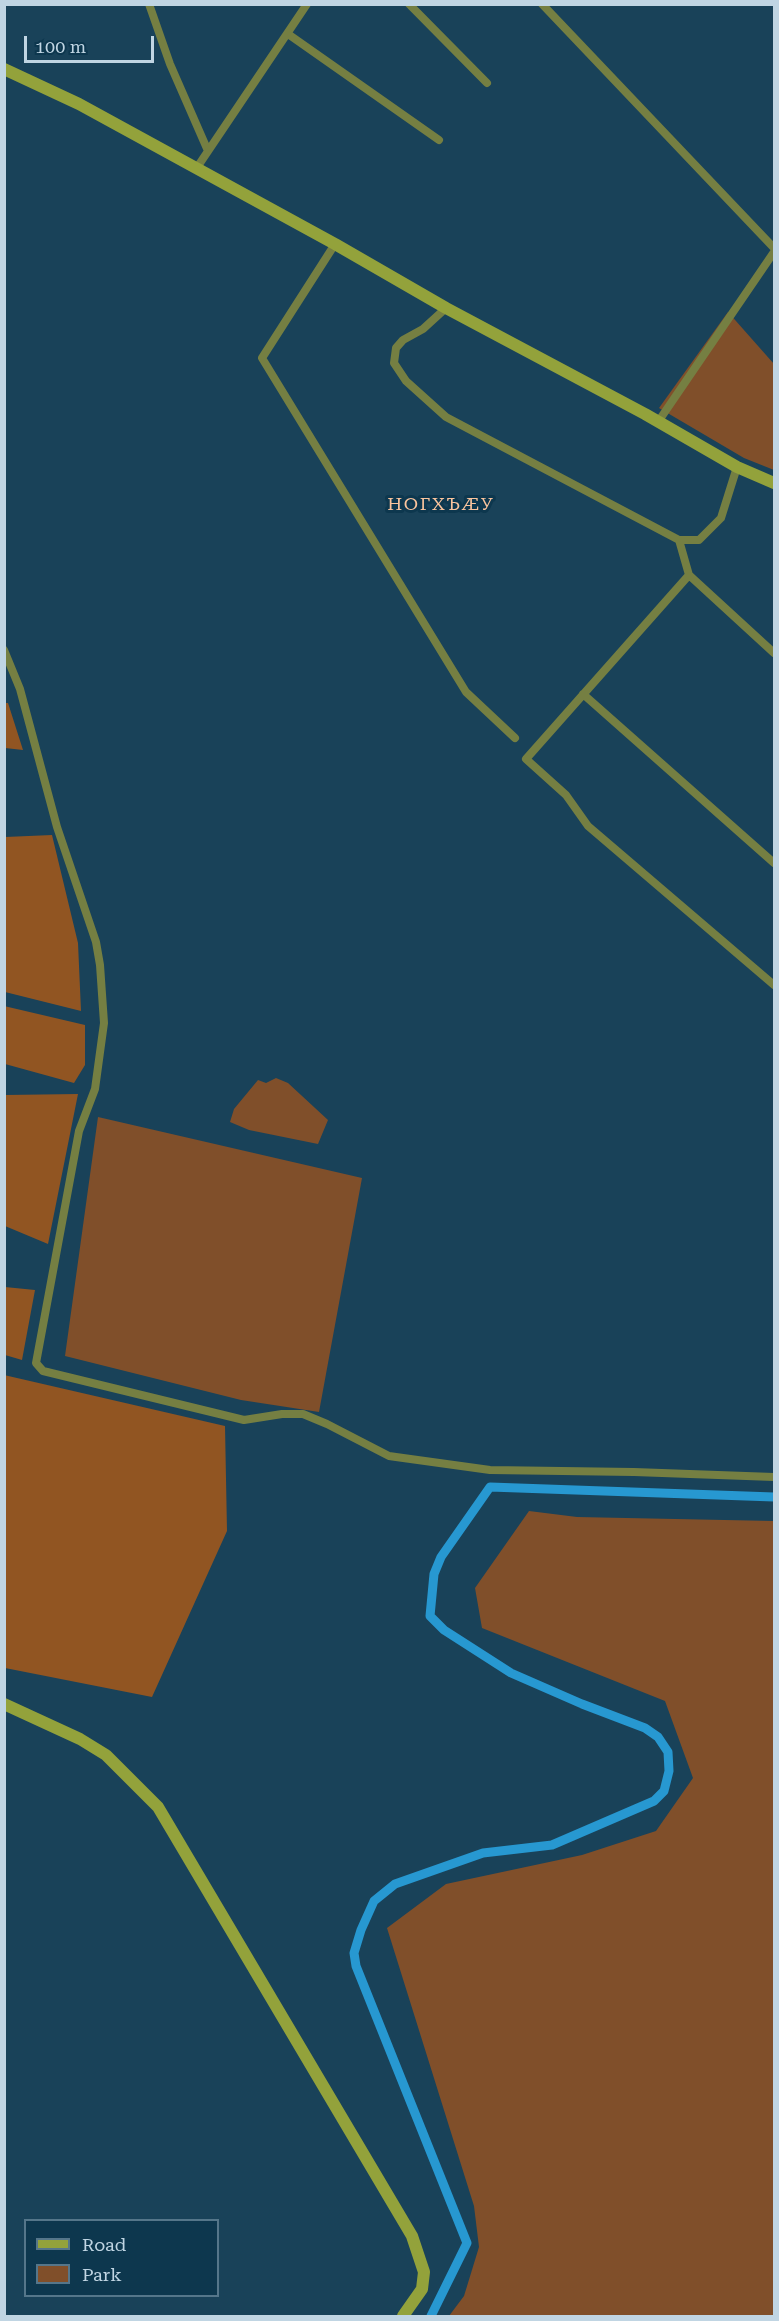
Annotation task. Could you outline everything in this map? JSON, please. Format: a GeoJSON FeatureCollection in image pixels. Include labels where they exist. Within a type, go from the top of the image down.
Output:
{"type":"FeatureCollection","features":[{"type":"Feature","properties":{"kind":"main road"},"geometry":{"type":"LineString","coordinates":[[4,69],[79,104],[737,467],[774,483]]}},
{"type":"Feature","properties":{"kind":"main road"},"geometry":{"type":"LineString","coordinates":[[4,1704],[80,1739],[106,1755],[158,1807],[412,2236],[424,2272],[422,2289],[403,2316]]}},
{"type":"Feature","properties":{"kind":"street"},"geometry":{"type":"LineString","coordinates":[[149,4],[170,64],[208,151]]}},
{"type":"Feature","properties":{"kind":"street"},"geometry":{"type":"LineString","coordinates":[[196,169],[308,4]]}},
{"type":"Feature","properties":{"kind":"street"},"geometry":{"type":"LineString","coordinates":[[409,4],[487,83]]}},
{"type":"Feature","properties":{"kind":"street"},"geometry":{"type":"LineString","coordinates":[[542,4],[774,250],[658,422]]}},
{"type":"Feature","properties":{"kind":"street"},"geometry":{"type":"LineString","coordinates":[[288,34],[440,140]]}},
{"type":"Feature","properties":{"kind":"street"},"geometry":{"type":"LineString","coordinates":[[335,244],[262,358],[466,692],[515,738]]}},
{"type":"Feature","properties":{"kind":"street"},"geometry":{"type":"LineString","coordinates":[[446,308],[423,329],[403,340],[396,348],[394,363],[406,381],[446,417],[679,540],[699,540],[721,518],[737,467]]}},
{"type":"Feature","properties":{"kind":"street"},"geometry":{"type":"LineString","coordinates":[[679,540],[689,575],[774,653]]}},
{"type":"Feature","properties":{"kind":"street"},"geometry":{"type":"LineString","coordinates":[[689,575],[526,759],[566,795],[588,826],[774,985]]}},
{"type":"Feature","properties":{"kind":"street"},"geometry":{"type":"LineString","coordinates":[[4,651],[20,689],[57,827],[96,942],[104,1023],[95,1089],[79,1131],[36,1363],[43,1371],[244,1420],[282,1414],[303,1414],[389,1456],[490,1470],[774,1477]]}},
{"type":"Feature","properties":{"kind":"street"},"geometry":{"type":"LineString","coordinates":[[584,694],[774,863]]}},
{"type":"Feature","properties":{"kind":"green space"},"geometry":{"type":"Polygon","coordinates":[[[728,312],[774,364],[774,470],[744,458],[659,408],[728,312]]]}},
{"type":"Feature","properties":{"kind":"green space"},"geometry":{"type":"Polygon","coordinates":[[[276,1078],[288,1083],[328,1120],[318,1144],[249,1130],[230,1122],[234,1109],[258,1080],[266,1083],[276,1078]]]}},
{"type":"Feature","properties":{"kind":"green space"},"geometry":{"type":"Polygon","coordinates":[[[98,1117],[362,1178],[319,1412],[241,1400],[65,1356],[98,1117]]]}},
{"type":"Feature","properties":{"kind":"green space"},"geometry":{"type":"Polygon","coordinates":[[[529,1511],[577,1517],[774,1521],[774,2316],[449,2316],[464,2296],[479,2247],[474,2206],[387,1928],[446,1884],[582,1855],[656,1831],[693,1778],[665,1701],[482,1628],[475,1588],[529,1511]]]}},
{"type":"Feature","properties":{"kind":"shaded area"},"geometry":{"type":"Polygon","coordinates":[[[5,703],[8,703],[23,750],[5,748],[5,703]]]}},
{"type":"Feature","properties":{"kind":"shaded area"},"geometry":{"type":"Polygon","coordinates":[[[52,835],[78,943],[81,1011],[5,992],[5,837],[52,835]]]}},
{"type":"Feature","properties":{"kind":"shaded area"},"geometry":{"type":"Polygon","coordinates":[[[4,1006],[85,1025],[85,1065],[74,1083],[5,1064],[4,1006]]]}},
{"type":"Feature","properties":{"kind":"shaded area"},"geometry":{"type":"Polygon","coordinates":[[[78,1094],[48,1244],[5,1226],[5,1095],[78,1094]]]}},
{"type":"Feature","properties":{"kind":"shaded area"},"geometry":{"type":"Polygon","coordinates":[[[5,1287],[35,1290],[22,1360],[5,1355],[5,1287]]]}},
{"type":"Feature","properties":{"kind":"shaded area"},"geometry":{"type":"Polygon","coordinates":[[[4,1375],[225,1426],[227,1531],[152,1697],[5,1668],[4,1375]]]}},
{"type":"Feature","properties":{"kind":"waterway"},"geometry":{"type":"LineString","coordinates":[[431,2316],[467,2243],[356,1966],[354,1953],[361,1930],[374,1901],[395,1884],[483,1853],[552,1845],[654,1801],[664,1791],[669,1771],[668,1752],[658,1737],[645,1728],[511,1673],[444,1630],[430,1616],[434,1574],[441,1557],[490,1487],[774,1497]]}},
{"type":"Feature","properties":{"kind":"district","name":"НОГХЪÆУ"},"geometry":{"type":"Point","coordinates":[441,505]}}]}
